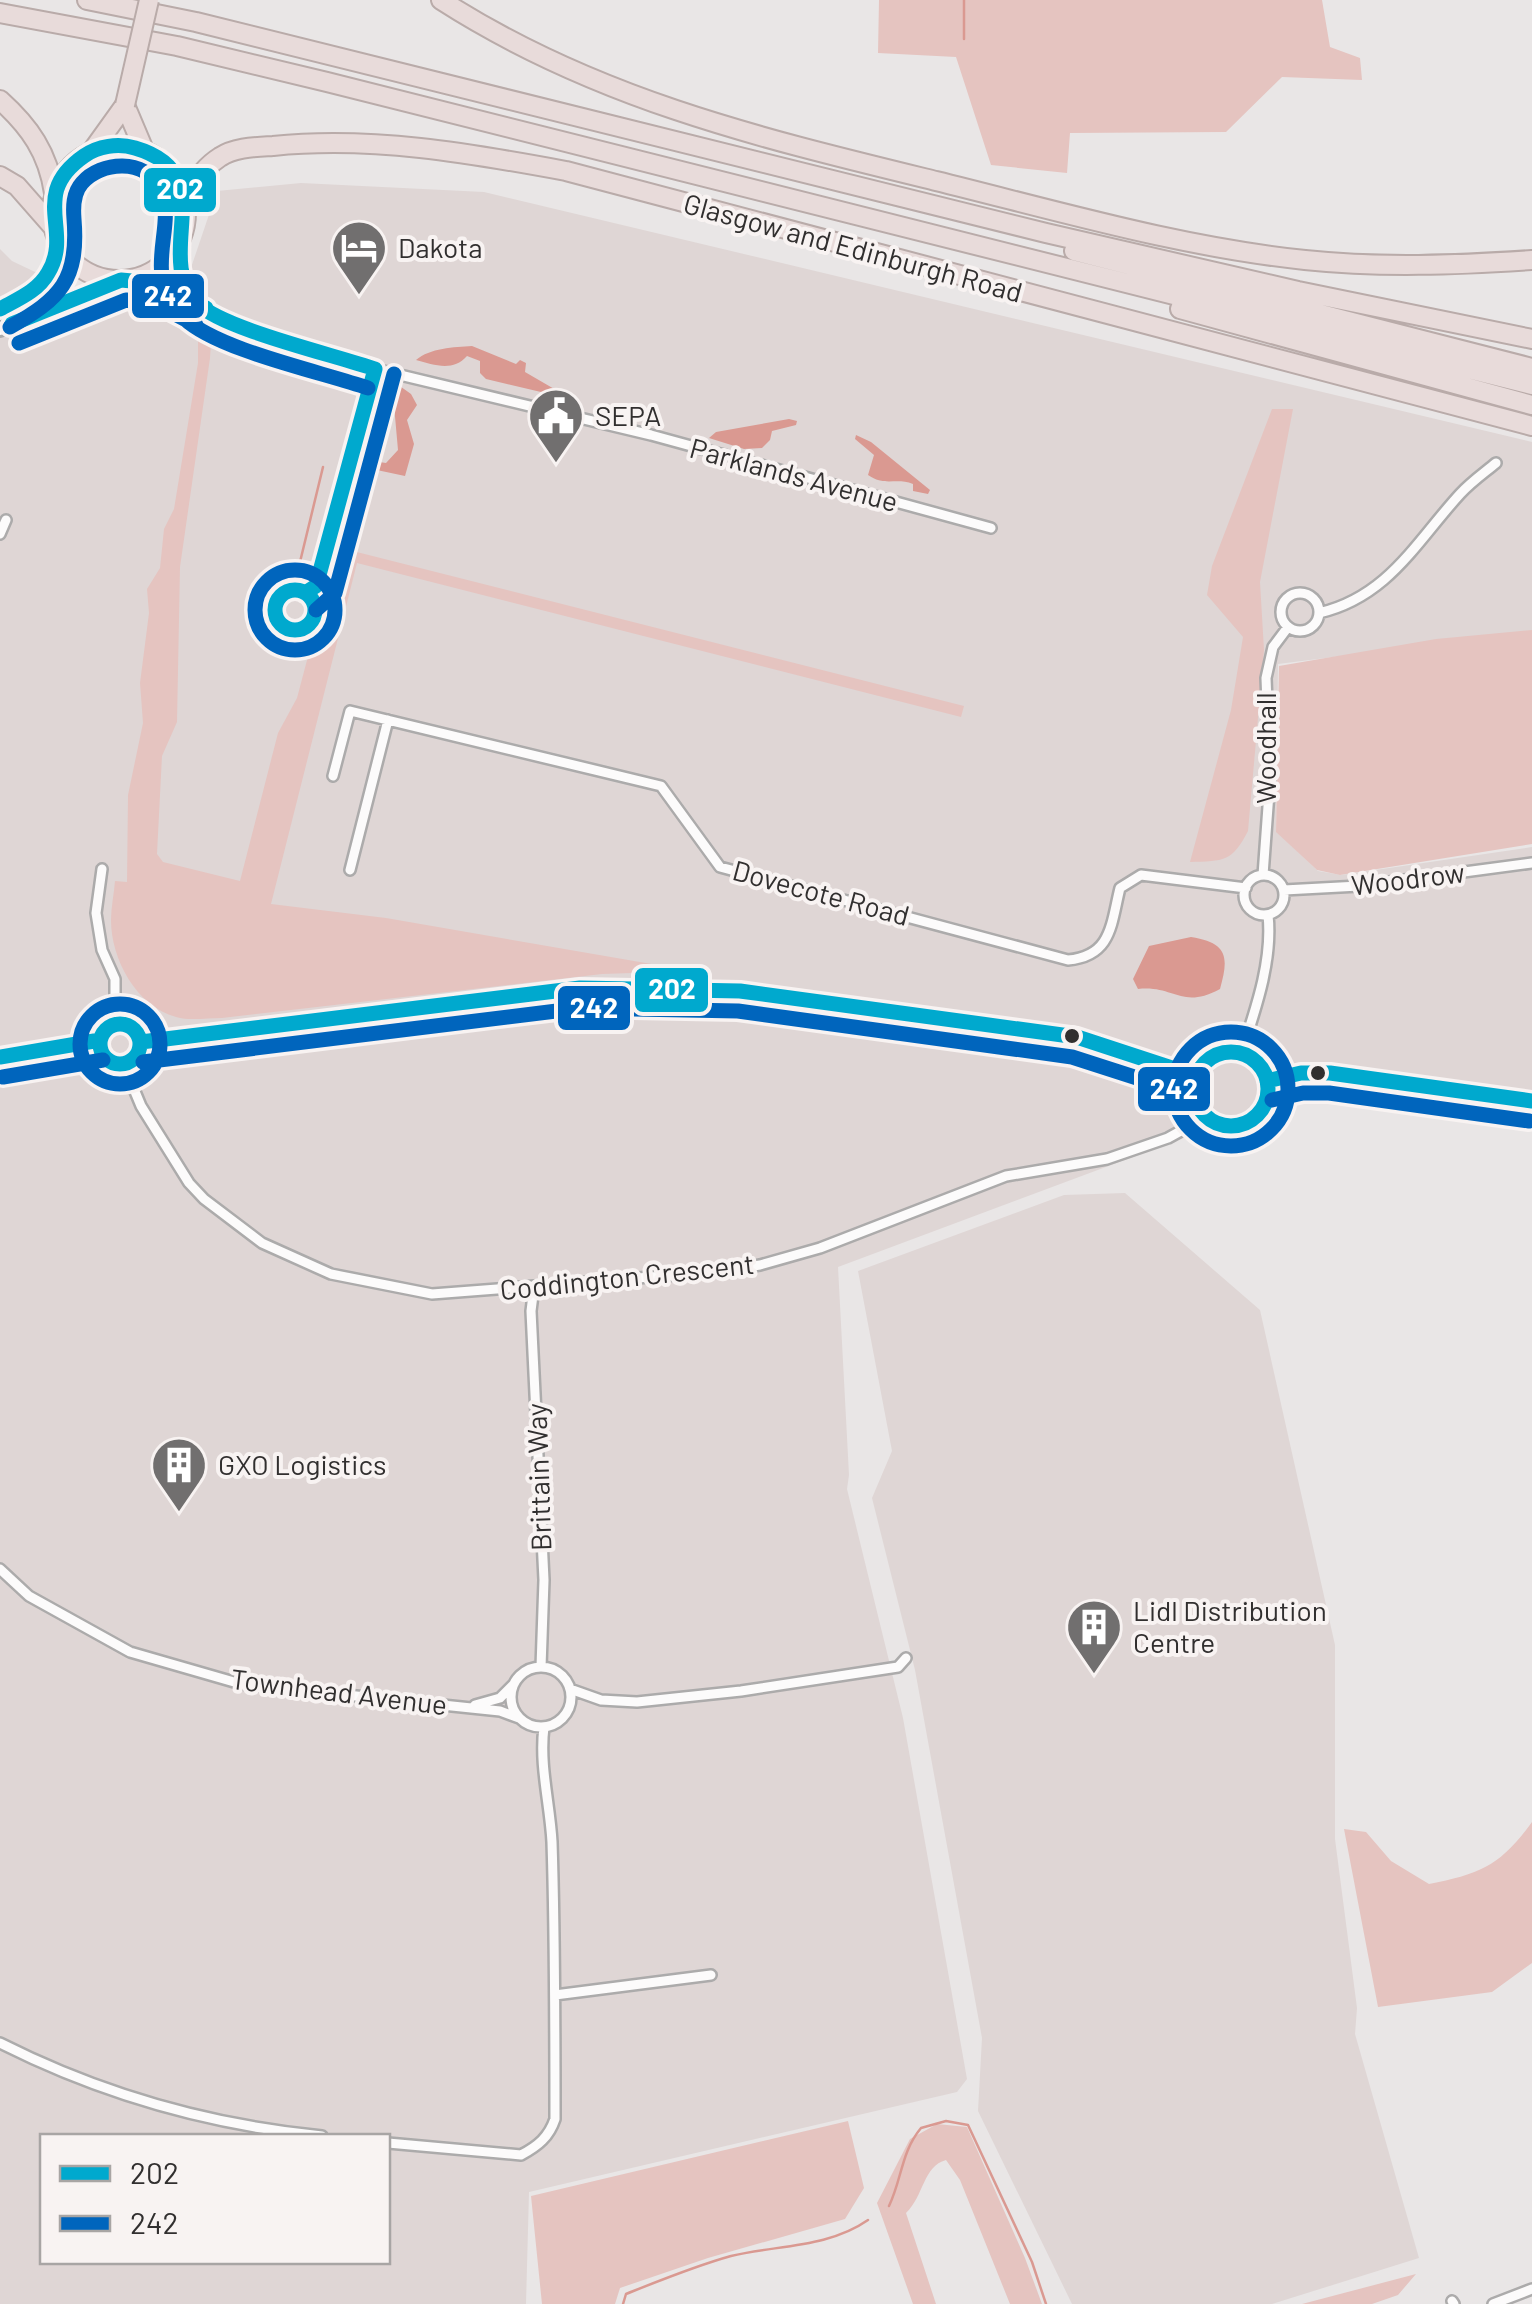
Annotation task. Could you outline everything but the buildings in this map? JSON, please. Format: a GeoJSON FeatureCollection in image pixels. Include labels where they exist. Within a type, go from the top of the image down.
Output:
{"type":"FeatureCollection","features":[{"type":"Feature","properties":{"kind":"highway"},"geometry":{"type":"LineString","coordinates":[[88,0],[196,22],[1242,279],[1532,339]]}},
{"type":"Feature","properties":{"kind":"highway"},"geometry":{"type":"LineString","coordinates":[[54,193],[68,168],[91,151],[125,105],[150,0]]}},
{"type":"Feature","properties":{"kind":"highway"},"geometry":{"type":"LineString","coordinates":[[441,0],[576,73],[680,114],[1136,230],[1233,250],[1322,262],[1443,265],[1532,260]]}},
{"type":"Feature","properties":{"kind":"highway"},"geometry":{"type":"LineString","coordinates":[[0,13],[176,46],[290,73],[1532,385]]}},
{"type":"Feature","properties":{"kind":"highway"},"geometry":{"type":"LineString","coordinates":[[0,100],[23,121],[50,167],[56,235]]}},
{"type":"Feature","properties":{"kind":"highway"},"geometry":{"type":"LineString","coordinates":[[125,105],[144,150]]}},
{"type":"Feature","properties":{"kind":"highway"},"geometry":{"type":"LineString","coordinates":[[644,133],[980,227],[1532,368]]}},
{"type":"Feature","properties":{"kind":"highway","name":"Glasgow and Edinburgh Road"},"geometry":{"type":"LineString","coordinates":[[184,197],[220,156],[246,148],[326,142],[470,153],[566,171],[1532,426]]}},
{"type":"Feature","properties":{"kind":"highway"},"geometry":{"type":"LineString","coordinates":[[0,176],[17,186],[84,270],[96,276],[130,278],[163,263],[180,240],[186,218],[184,197],[165,164],[144,150],[118,145],[91,151]]}},
{"type":"Feature","properties":{"kind":"highway"},"geometry":{"type":"LineString","coordinates":[[808,205],[1532,404]]}},
{"type":"Feature","properties":{"kind":"highway"},"geometry":{"type":"LineString","coordinates":[[1477,371],[1532,394]]}},
{"type":"Feature","properties":{"kind":"street"},"geometry":{"type":"LineString","coordinates":[[0,310],[44,284],[52,270],[56,235]]}},
{"type":"Feature","properties":{"kind":"street"},"geometry":{"type":"LineString","coordinates":[[180,240],[182,276],[196,302]]}},
{"type":"Feature","properties":{"kind":"street"},"geometry":{"type":"LineString","coordinates":[[0,329],[130,278]]}},
{"type":"Feature","properties":{"kind":"street","name":"Parklands Avenue"},"geometry":{"type":"LineString","coordinates":[[130,278],[196,302],[244,327],[375,369],[684,444],[991,528]]}},
{"type":"Feature","properties":{"kind":"street"},"geometry":{"type":"LineString","coordinates":[[305,593],[314,604],[312,620],[301,628],[285,627],[276,617],[276,602],[289,591],[305,593],[316,586],[375,369]]}},
{"type":"Feature","properties":{"kind":"street","name":"Woodhall"},"geometry":{"type":"LineString","coordinates":[[1320,612],[1343,608],[1374,591],[1464,490],[1496,463]]}},
{"type":"Feature","properties":{"kind":"street"},"geometry":{"type":"LineString","coordinates":[[0,534],[6,520]]}},
{"type":"Feature","properties":{"kind":"street","name":"Woodhall"},"geometry":{"type":"LineString","coordinates":[[1292,596],[1311,597],[1320,612],[1317,622],[1307,630],[1288,627],[1282,610],[1292,596]]}},
{"type":"Feature","properties":{"kind":"street","name":"Woodhall"},"geometry":{"type":"LineString","coordinates":[[1263,875],[1270,779],[1266,678],[1273,647],[1288,627]]}},
{"type":"Feature","properties":{"kind":"street","name":"Dovecote Road"},"geometry":{"type":"LineString","coordinates":[[333,776],[350,711],[661,786],[720,867],[1068,960],[1097,952],[1108,935],[1120,888],[1141,874],[1246,888]]}},
{"type":"Feature","properties":{"kind":"street"},"geometry":{"type":"LineString","coordinates":[[350,870],[388,720]]}},
{"type":"Feature","properties":{"kind":"street","name":"Woodrow"},"geometry":{"type":"LineString","coordinates":[[1284,890],[1359,886],[1532,863]]}},
{"type":"Feature","properties":{"kind":"street"},"geometry":{"type":"LineString","coordinates":[[102,869],[96,913],[102,950],[114,980],[115,1024]]}},
{"type":"Feature","properties":{"kind":"street"},"geometry":{"type":"LineString","coordinates":[[1263,875],[1277,880],[1284,890],[1280,907],[1268,915],[1258,914],[1248,906],[1246,888],[1254,878],[1263,875]]}},
{"type":"Feature","properties":{"kind":"street"},"geometry":{"type":"LineString","coordinates":[[1241,1054],[1265,970],[1268,915]]}},
{"type":"Feature","properties":{"kind":"street"},"geometry":{"type":"LineString","coordinates":[[141,1042],[580,988],[740,991],[1076,1037],[1196,1076]]}},
{"type":"Feature","properties":{"kind":"street"},"geometry":{"type":"LineString","coordinates":[[0,1056],[100,1040],[105,1030],[115,1024],[134,1029],[141,1042],[134,1060],[124,1064]]}},
{"type":"Feature","properties":{"kind":"street","name":"Coddington Crescent"},"geometry":{"type":"LineString","coordinates":[[100,1040],[104,1057],[113,1064],[124,1064],[141,1106],[204,1199],[262,1243],[331,1274],[432,1294],[715,1272],[760,1265],[874,1230],[1006,1176],[1107,1159],[1168,1138],[1206,1117]]}},
{"type":"Feature","properties":{"kind":"street"},"geometry":{"type":"LineString","coordinates":[[1230,1052],[1241,1054],[1258,1064],[1267,1081],[1264,1106],[1245,1123],[1224,1126],[1206,1117],[1194,1098],[1196,1076],[1210,1059],[1230,1052]]}},
{"type":"Feature","properties":{"kind":"street"},"geometry":{"type":"LineString","coordinates":[[1267,1081],[1301,1073],[1330,1072],[1532,1101]]}},
{"type":"Feature","properties":{"kind":"street","name":"Brittain Way"},"geometry":{"type":"LineString","coordinates":[[534,1287],[531,1311],[544,1580],[541,1667]]}},
{"type":"Feature","properties":{"kind":"street","name":"Townhead Avenue"},"geometry":{"type":"LineString","coordinates":[[0,1569],[29,1596],[130,1652],[240,1684],[500,1711],[519,1718]]}},
{"type":"Feature","properties":{"kind":"street"},"geometry":{"type":"LineString","coordinates":[[570,1706],[601,1700],[637,1702],[742,1691],[898,1667],[906,1658]]}},
{"type":"Feature","properties":{"kind":"street"},"geometry":{"type":"LineString","coordinates":[[541,1667],[561,1674],[570,1689],[570,1706],[560,1721],[544,1728],[535,1727],[519,1718],[511,1700],[515,1682],[528,1670],[541,1667]]}},
{"type":"Feature","properties":{"kind":"street","name":"Townhead Avenue"},"geometry":{"type":"LineString","coordinates":[[467,1708],[500,1698],[515,1682]]}},
{"type":"Feature","properties":{"kind":"street"},"geometry":{"type":"LineString","coordinates":[[570,1689],[601,1700]]}},
{"type":"Feature","properties":{"kind":"street"},"geometry":{"type":"LineString","coordinates":[[390,2143],[521,2155],[536,2148],[551,2132],[555,2119],[555,1996],[544,1728]]}},
{"type":"Feature","properties":{"kind":"street"},"geometry":{"type":"LineString","coordinates":[[555,1996],[711,1975]]}},
{"type":"Feature","properties":{"kind":"street"},"geometry":{"type":"LineString","coordinates":[[0,2043],[52,2069],[188,2116],[293,2134]]}},
{"type":"Feature","properties":{"kind":"street"},"geometry":{"type":"LineString","coordinates":[[1492,2304],[1532,2289]]}},
{"type":"Feature","properties":{"kind":"shaded area"},"geometry":{"type":"Polygon","coordinates":[[[879,0],[1322,0],[1330,47],[1360,58],[1362,80],[1282,77],[1226,132],[1070,133],[1067,173],[991,165],[956,57],[878,53],[879,0]]]}},
{"type":"Feature","properties":{"kind":"shaded area"},"geometry":{"type":"Polygon","coordinates":[[[301,183],[484,192],[1532,442],[1532,632],[1278,664],[1276,831],[1318,871],[1341,875],[1532,847],[1532,1118],[1315,1089],[838,1267],[847,1489],[903,1718],[967,2079],[957,2092],[529,2192],[526,2304],[0,2304],[0,249],[12,261],[111,308],[176,312],[217,191],[301,183]]]}},
{"type":"Feature","properties":{"kind":"shaded area"},"geometry":{"type":"Polygon","coordinates":[[[198,328],[212,329],[180,567],[177,722],[162,756],[157,854],[163,862],[240,881],[278,733],[297,698],[337,547],[964,706],[961,717],[357,563],[271,904],[386,918],[692,971],[602,974],[222,1018],[187,1019],[162,1011],[149,1003],[128,979],[112,935],[111,915],[115,881],[127,882],[128,795],[143,723],[140,683],[149,613],[147,589],[160,568],[164,529],[174,509],[198,363],[198,328]]]}},
{"type":"Feature","properties":{"kind":"shaded area"},"geometry":{"type":"Polygon","coordinates":[[[472,346],[516,364],[520,360],[526,363],[525,372],[556,390],[558,396],[486,379],[480,373],[480,361],[467,356],[449,366],[416,360],[435,351],[472,346]]]}},
{"type":"Feature","properties":{"kind":"shaded area"},"geometry":{"type":"Polygon","coordinates":[[[397,384],[411,394],[417,405],[407,420],[414,444],[405,476],[358,466],[360,453],[366,460],[386,463],[398,450],[393,394],[397,384]]]}},
{"type":"Feature","properties":{"kind":"shaded area"},"geometry":{"type":"Polygon","coordinates":[[[1272,409],[1293,409],[1260,582],[1264,650],[1248,831],[1226,858],[1190,862],[1231,710],[1243,637],[1207,595],[1212,566],[1272,409]]]}},
{"type":"Feature","properties":{"kind":"shaded area"},"geometry":{"type":"Polygon","coordinates":[[[789,419],[797,421],[796,425],[772,431],[762,448],[744,449],[709,438],[716,432],[789,419]]]}},
{"type":"Feature","properties":{"kind":"shaded area"},"geometry":{"type":"Polygon","coordinates":[[[856,435],[871,442],[930,490],[928,494],[913,491],[913,484],[868,475],[874,455],[855,439],[856,435]]]}},
{"type":"Feature","properties":{"kind":"shaded area"},"geometry":{"type":"Polygon","coordinates":[[[1532,630],[1532,844],[1340,875],[1317,870],[1276,832],[1279,666],[1436,639],[1532,630]]]}},
{"type":"Feature","properties":{"kind":"shaded area"},"geometry":{"type":"Polygon","coordinates":[[[1191,937],[1212,943],[1223,953],[1220,989],[1187,997],[1138,989],[1133,979],[1149,946],[1191,937]]]}},
{"type":"Feature","properties":{"kind":"shaded area"},"geometry":{"type":"Polygon","coordinates":[[[1125,1193],[1260,1310],[1335,1645],[1335,1839],[1357,2008],[1355,2034],[1419,2258],[1272,2304],[1072,2304],[978,2111],[982,2038],[915,1670],[872,1498],[892,1451],[858,1271],[1064,1195],[1125,1193]]]}},
{"type":"Feature","properties":{"kind":"shaded area"},"geometry":{"type":"Polygon","coordinates":[[[1532,1822],[1532,1963],[1492,1992],[1378,2007],[1344,1829],[1366,1832],[1391,1861],[1429,1884],[1488,1865],[1510,1848],[1532,1822]]]}},
{"type":"Feature","properties":{"kind":"shaded area"},"geometry":{"type":"Polygon","coordinates":[[[848,2121],[864,2188],[845,2219],[620,2288],[615,2304],[542,2304],[531,2196],[848,2121]]]}},
{"type":"Feature","properties":{"kind":"shaded area"},"geometry":{"type":"Polygon","coordinates":[[[937,2124],[967,2127],[1042,2304],[1010,2304],[960,2180],[946,2160],[933,2168],[906,2213],[936,2304],[913,2304],[877,2203],[910,2139],[937,2124]]]}},
{"type":"Feature","properties":{"kind":"shaded area"},"geometry":{"type":"Polygon","coordinates":[[[1416,2274],[1398,2295],[1372,2304],[1302,2304],[1416,2274]]]}},
{"type":"Feature","properties":{"kind":"waterway"},"geometry":{"type":"LineString","coordinates":[[964,0],[964,39]]}},
{"type":"Feature","properties":{"kind":"waterway"},"geometry":{"type":"LineString","coordinates":[[300,562],[323,467]]}},
{"type":"Feature","properties":{"kind":"waterway"},"geometry":{"type":"LineString","coordinates":[[889,2206],[909,2147],[921,2128],[946,2121],[968,2125],[1032,2262],[1046,2304]]}},
{"type":"Feature","properties":{"kind":"waterway"},"geometry":{"type":"LineString","coordinates":[[623,2304],[626,2294],[704,2264],[748,2252],[819,2241],[868,2220]]}},
{"type":"Feature","properties":{"kind":"transit line","name":"202"},"geometry":{"type":"LineString","coordinates":[[0,309],[33,290],[48,273],[57,242],[55,199],[67,171],[95,150],[129,146],[161,160],[176,176],[182,196],[180,262],[185,283],[197,303],[210,313],[254,332],[375,369]]}},
{"type":"Feature","properties":{"kind":"transit line","name":"242"},"geometry":{"type":"LineString","coordinates":[[10,327],[42,307],[63,285],[73,258],[74,200],[82,183],[100,170],[134,167],[153,178],[165,203],[161,268],[171,301],[184,318],[199,330],[245,350],[368,388]]}},
{"type":"Feature","properties":{"kind":"transit line","name":"202"},"geometry":{"type":"LineString","coordinates":[[12,324],[121,280],[154,283],[206,308]]}},
{"type":"Feature","properties":{"kind":"transit line","name":"242"},"geometry":{"type":"LineString","coordinates":[[19,343],[126,300],[158,305],[196,325]]}},
{"type":"Feature","properties":{"kind":"transit line","name":"202"},"geometry":{"type":"LineString","coordinates":[[305,593],[316,586],[375,369]]}},
{"type":"Feature","properties":{"kind":"transit line","name":"242"},"geometry":{"type":"LineString","coordinates":[[316,610],[335,593],[394,374]]}},
{"type":"Feature","properties":{"kind":"transit line","name":"242"},"geometry":{"type":"LineString","coordinates":[[295,570],[310,573],[323,582],[332,595],[335,610],[332,625],[323,638],[310,647],[295,650],[280,647],[267,638],[258,625],[255,610],[258,595],[267,582],[280,573],[295,570]]}},
{"type":"Feature","properties":{"kind":"transit line","name":"202"},"geometry":{"type":"LineString","coordinates":[[295,590],[309,596],[315,610],[309,624],[295,630],[281,624],[275,610],[281,596],[295,590]]}},
{"type":"Feature","properties":{"kind":"transit line","name":"202"},"geometry":{"type":"LineString","coordinates":[[141,1042],[580,988],[740,991],[1077,1037],[1196,1076]]}},
{"type":"Feature","properties":{"kind":"transit line","name":"242"},"geometry":{"type":"LineString","coordinates":[[112,1004],[128,1004],[149,1015],[160,1044],[149,1073],[128,1084],[112,1084],[98,1078],[86,1066],[80,1052],[80,1036],[86,1022],[98,1010],[112,1004]]}},
{"type":"Feature","properties":{"kind":"transit line","name":"242"},"geometry":{"type":"LineString","coordinates":[[143,1062],[581,1008],[738,1011],[1072,1057],[1190,1095]]}},
{"type":"Feature","properties":{"kind":"transit line","name":"202"},"geometry":{"type":"LineString","coordinates":[[120,1024],[134,1030],[140,1044],[134,1058],[120,1064],[106,1058],[100,1044],[106,1030],[120,1024]]}},
{"type":"Feature","properties":{"kind":"transit line","name":"242"},"geometry":{"type":"LineString","coordinates":[[1231,1032],[1253,1037],[1271,1049],[1283,1067],[1288,1089],[1283,1111],[1271,1129],[1253,1141],[1231,1146],[1209,1141],[1191,1129],[1179,1111],[1174,1089],[1179,1067],[1191,1049],[1209,1037],[1231,1032]]}},
{"type":"Feature","properties":{"kind":"transit line","name":"202"},"geometry":{"type":"LineString","coordinates":[[0,1057],[100,1040]]}},
{"type":"Feature","properties":{"kind":"transit line","name":"202"},"geometry":{"type":"LineString","coordinates":[[1231,1052],[1257,1063],[1268,1089],[1257,1115],[1231,1126],[1205,1115],[1194,1089],[1205,1063],[1231,1052]]}},
{"type":"Feature","properties":{"kind":"transit line","name":"242"},"geometry":{"type":"LineString","coordinates":[[3,1077],[103,1060]]}},
{"type":"Feature","properties":{"kind":"transit line","name":"202"},"geometry":{"type":"LineString","coordinates":[[1267,1081],[1301,1073],[1330,1073],[1532,1101]]}},
{"type":"Feature","properties":{"kind":"transit line","name":"242"},"geometry":{"type":"LineString","coordinates":[[1272,1100],[1303,1093],[1329,1093],[1529,1121]]}},
{"type":"Feature","properties":{"kind":"place","name":"Dakota"},"geometry":{"type":"Point","coordinates":[359,297]}},
{"type":"Feature","properties":{"kind":"place","name":"SEPA"},"geometry":{"type":"Point","coordinates":[556,465]}},
{"type":"Feature","properties":{"kind":"place","name":"GXO Logistics"},"geometry":{"type":"Point","coordinates":[179,1514]}},
{"type":"Feature","properties":{"kind":"place","name":"Lidl Distribution Centre"},"geometry":{"type":"Point","coordinates":[1094,1676]}}]}
